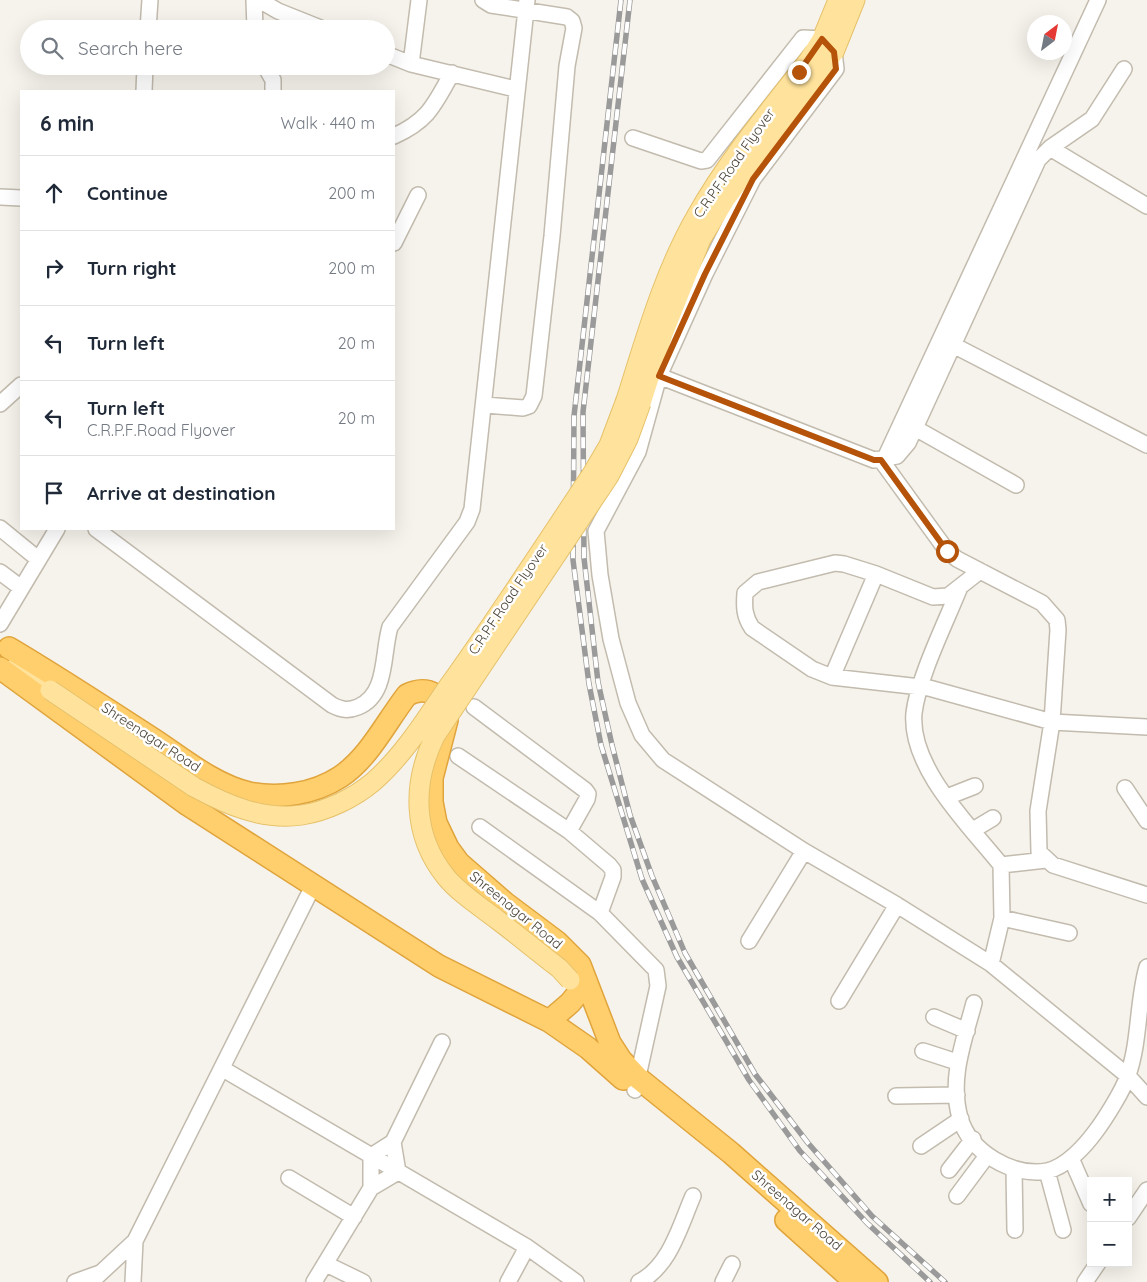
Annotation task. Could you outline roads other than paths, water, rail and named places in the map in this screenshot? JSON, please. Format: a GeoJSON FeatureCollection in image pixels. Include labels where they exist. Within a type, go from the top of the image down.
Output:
{"type":"FeatureCollection","features":[{"type":"Feature","properties":{"kind":"highway","name":"Shreenagar Road"},"geometry":{"type":"LineString","coordinates":[[3,656],[180,800],[439,966],[549,1021],[588,1048],[731,1153],[877,1282]]}},
{"type":"Feature","properties":{"kind":"highway","name":"Shreenagar Road"},"geometry":{"type":"LineString","coordinates":[[3,656],[64,681],[195,767],[228,785],[248,793],[265,795],[282,795],[316,789],[340,777],[355,765],[373,743],[407,695],[415,691],[432,693],[444,703],[447,710],[447,720],[432,778],[432,802],[436,823],[448,848],[459,863],[479,882],[574,958],[580,965],[614,1050],[637,1084],[855,1282]]}},
{"type":"Feature","properties":{"kind":"highway"},"geometry":{"type":"LineString","coordinates":[[549,1021],[570,1003],[575,986]]}},
{"type":"Feature","properties":{"kind":"main road"},"geometry":{"type":"LineString","coordinates":[[828,45],[838,0]]}},
{"type":"Feature","properties":{"kind":"main road"},"geometry":{"type":"LineString","coordinates":[[828,45],[855,0]]}},
{"type":"Feature","properties":{"kind":"main road","name":"C.R.P.F.Road Flyover"},"geometry":{"type":"LineString","coordinates":[[596,1006],[559,968],[467,897],[446,877],[423,835],[418,813],[421,779],[429,749],[435,736],[613,469],[628,439],[662,334],[701,239],[780,113],[808,60],[828,45]]}},
{"type":"Feature","properties":{"kind":"main road","name":"C.R.P.F.Road Flyover"},"geometry":{"type":"LineString","coordinates":[[3,656],[194,787],[220,801],[246,811],[302,816],[331,807],[374,781],[420,726],[592,474],[608,445],[663,289],[680,249],[714,187],[780,113]]}},
{"type":"Feature","properties":{"kind":"street"},"geometry":{"type":"LineString","coordinates":[[149,20],[150,0]]}},
{"type":"Feature","properties":{"kind":"street"},"geometry":{"type":"LineString","coordinates":[[254,0],[255,20]]}},
{"type":"Feature","properties":{"kind":"street"},"geometry":{"type":"LineString","coordinates":[[259,0],[278,11],[300,20]]}},
{"type":"Feature","properties":{"kind":"street"},"geometry":{"type":"LineString","coordinates":[[411,64],[419,0]]}},
{"type":"Feature","properties":{"kind":"street"},"geometry":{"type":"LineString","coordinates":[[483,0],[491,5],[526,5],[567,17],[572,21],[574,28],[567,66],[554,219],[533,401],[524,408],[485,405]]}},
{"type":"Feature","properties":{"kind":"street"},"geometry":{"type":"LineString","coordinates":[[881,460],[886,456],[1098,0]]}},
{"type":"Feature","properties":{"kind":"street"},"geometry":{"type":"LineString","coordinates":[[97,530],[332,705],[342,710],[351,710],[372,698],[379,689],[390,627],[467,522],[472,509],[485,405],[526,5]]}},
{"type":"Feature","properties":{"kind":"street"},"geometry":{"type":"LineString","coordinates":[[633,138],[701,161],[706,160],[803,38],[828,45],[836,69],[753,179],[705,274],[659,376],[638,452],[596,531],[600,575],[611,639],[628,703],[642,735],[663,760],[804,851],[991,964],[1128,1076],[1147,1098]]}},
{"type":"Feature","properties":{"kind":"street"},"geometry":{"type":"LineString","coordinates":[[395,58],[411,64],[516,89]]}},
{"type":"Feature","properties":{"kind":"street"},"geometry":{"type":"LineString","coordinates":[[659,376],[874,460],[898,456],[915,428],[1038,160],[1050,148],[1087,124],[1124,69]]}},
{"type":"Feature","properties":{"kind":"street"},"geometry":{"type":"LineString","coordinates":[[395,136],[412,127],[429,113],[452,74]]}},
{"type":"Feature","properties":{"kind":"street"},"geometry":{"type":"LineString","coordinates":[[144,90],[145,75]]}},
{"type":"Feature","properties":{"kind":"street"},"geometry":{"type":"LineString","coordinates":[[270,75],[273,90]]}},
{"type":"Feature","properties":{"kind":"street"},"geometry":{"type":"LineString","coordinates":[[1050,148],[1147,206]]}},
{"type":"Feature","properties":{"kind":"street"},"geometry":{"type":"LineString","coordinates":[[395,241],[418,195]]}},
{"type":"Feature","properties":{"kind":"street"},"geometry":{"type":"LineString","coordinates":[[0,197],[20,198]]}},
{"type":"Feature","properties":{"kind":"street"},"geometry":{"type":"LineString","coordinates":[[953,345],[1147,445]]}},
{"type":"Feature","properties":{"kind":"street"},"geometry":{"type":"LineString","coordinates":[[0,404],[20,386]]}},
{"type":"Feature","properties":{"kind":"street"},"geometry":{"type":"LineString","coordinates":[[915,428],[1016,485]]}},
{"type":"Feature","properties":{"kind":"street"},"geometry":{"type":"LineString","coordinates":[[881,460],[947,551],[957,559],[1042,603],[1057,620],[1052,722],[1038,811],[1039,852],[1053,865],[1147,895]]}},
{"type":"Feature","properties":{"kind":"street"},"geometry":{"type":"LineString","coordinates":[[0,528],[46,546],[20,587],[0,624]]}},
{"type":"Feature","properties":{"kind":"street"},"geometry":{"type":"LineString","coordinates":[[980,571],[948,596],[934,597],[876,574],[835,563],[758,582],[745,593],[744,611],[752,628],[812,669],[832,678],[920,687],[1052,722],[1147,727]]}},
{"type":"Feature","properties":{"kind":"street"},"geometry":{"type":"LineString","coordinates":[[0,572],[20,587]]}},
{"type":"Feature","properties":{"kind":"street"},"geometry":{"type":"LineString","coordinates":[[832,678],[876,574]]}},
{"type":"Feature","properties":{"kind":"street"},"geometry":{"type":"LineString","coordinates":[[960,586],[920,687],[914,713],[919,750],[947,797],[1001,865],[1002,918],[991,964]]}},
{"type":"Feature","properties":{"kind":"street"},"geometry":{"type":"LineString","coordinates":[[474,707],[588,794],[569,831]]}},
{"type":"Feature","properties":{"kind":"street"},"geometry":{"type":"LineString","coordinates":[[458,756],[569,831],[613,870],[613,877],[600,913]]}},
{"type":"Feature","properties":{"kind":"street"},"geometry":{"type":"LineString","coordinates":[[947,797],[975,786]]}},
{"type":"Feature","properties":{"kind":"street"},"geometry":{"type":"LineString","coordinates":[[1125,788],[1147,821]]}},
{"type":"Feature","properties":{"kind":"street"},"geometry":{"type":"LineString","coordinates":[[973,830],[993,818]]}},
{"type":"Feature","properties":{"kind":"street"},"geometry":{"type":"LineString","coordinates":[[480,827],[600,913],[656,970],[658,986],[637,1084]]}},
{"type":"Feature","properties":{"kind":"street"},"geometry":{"type":"LineString","coordinates":[[749,941],[804,851]]}},
{"type":"Feature","properties":{"kind":"street"},"geometry":{"type":"LineString","coordinates":[[1001,865],[1046,860]]}},
{"type":"Feature","properties":{"kind":"street"},"geometry":{"type":"LineString","coordinates":[[76,1282],[96,1277],[135,1241],[223,1069],[313,886]]}},
{"type":"Feature","properties":{"kind":"street"},"geometry":{"type":"LineString","coordinates":[[839,1001],[896,905]]}},
{"type":"Feature","properties":{"kind":"street"},"geometry":{"type":"LineString","coordinates":[[1002,918],[1069,933]]}},
{"type":"Feature","properties":{"kind":"street"},"geometry":{"type":"LineString","coordinates":[[974,1003],[957,1062],[957,1095],[961,1119],[986,1156],[1014,1169],[1046,1170],[1071,1158],[1096,1132],[1128,1076],[1144,1006],[1147,967]]}},
{"type":"Feature","properties":{"kind":"street"},"geometry":{"type":"LineString","coordinates":[[934,1016],[966,1031]]}},
{"type":"Feature","properties":{"kind":"street"},"geometry":{"type":"LineString","coordinates":[[371,1156],[393,1142],[442,1042]]}},
{"type":"Feature","properties":{"kind":"street"},"geometry":{"type":"LineString","coordinates":[[923,1051],[957,1062]]}},
{"type":"Feature","properties":{"kind":"street"},"geometry":{"type":"LineString","coordinates":[[223,1069],[527,1247],[576,1282]]}},
{"type":"Feature","properties":{"kind":"street"},"geometry":{"type":"LineString","coordinates":[[896,1096],[957,1095]]}},
{"type":"Feature","properties":{"kind":"street"},"geometry":{"type":"LineString","coordinates":[[921,1146],[961,1119]]}},
{"type":"Feature","properties":{"kind":"street"},"geometry":{"type":"LineString","coordinates":[[948,1170],[973,1139]]}},
{"type":"Feature","properties":{"kind":"street"},"geometry":{"type":"LineString","coordinates":[[393,1142],[398,1172]]}},
{"type":"Feature","properties":{"kind":"street"},"geometry":{"type":"LineString","coordinates":[[371,1156],[371,1188]]}},
{"type":"Feature","properties":{"kind":"street"},"geometry":{"type":"LineString","coordinates":[[957,1196],[986,1156]]}},
{"type":"Feature","properties":{"kind":"street"},"geometry":{"type":"LineString","coordinates":[[1071,1158],[1087,1195]]}},
{"type":"Feature","properties":{"kind":"street"},"geometry":{"type":"LineString","coordinates":[[1014,1169],[1015,1230]]}},
{"type":"Feature","properties":{"kind":"street"},"geometry":{"type":"LineString","coordinates":[[1046,1170],[1063,1230]]}},
{"type":"Feature","properties":{"kind":"street"},"geometry":{"type":"LineString","coordinates":[[314,1282],[371,1188],[398,1172]]}},
{"type":"Feature","properties":{"kind":"street"},"geometry":{"type":"LineString","coordinates":[[289,1178],[354,1217]]}},
{"type":"Feature","properties":{"kind":"street"},"geometry":{"type":"LineString","coordinates":[[1132,1212],[1147,1190]]}},
{"type":"Feature","properties":{"kind":"street"},"geometry":{"type":"LineString","coordinates":[[639,1282],[659,1268],[693,1196]]}},
{"type":"Feature","properties":{"kind":"street"},"geometry":{"type":"LineString","coordinates":[[132,1282],[135,1241]]}},
{"type":"Feature","properties":{"kind":"street"},"geometry":{"type":"LineString","coordinates":[[508,1282],[527,1247]]}},
{"type":"Feature","properties":{"kind":"street"},"geometry":{"type":"LineString","coordinates":[[326,1264],[363,1282]]}},
{"type":"Feature","properties":{"kind":"street"},"geometry":{"type":"LineString","coordinates":[[723,1282],[732,1264]]}},
{"type":"Feature","properties":{"kind":"street"},"geometry":{"type":"LineString","coordinates":[[1085,1282],[1095,1267]]}},
{"type":"Feature","properties":{"kind":"railway"},"geometry":{"type":"LineString","coordinates":[[621,0],[574,416],[573,560],[589,684],[601,745],[642,879],[677,957],[749,1080],[800,1151],[867,1223],[930,1282]]}},
{"type":"Feature","properties":{"kind":"railway"},"geometry":{"type":"LineString","coordinates":[[630,0],[583,412],[584,558],[598,682],[612,745],[630,815],[652,876],[685,953],[755,1074],[808,1143],[872,1216],[945,1282]]}}]}
